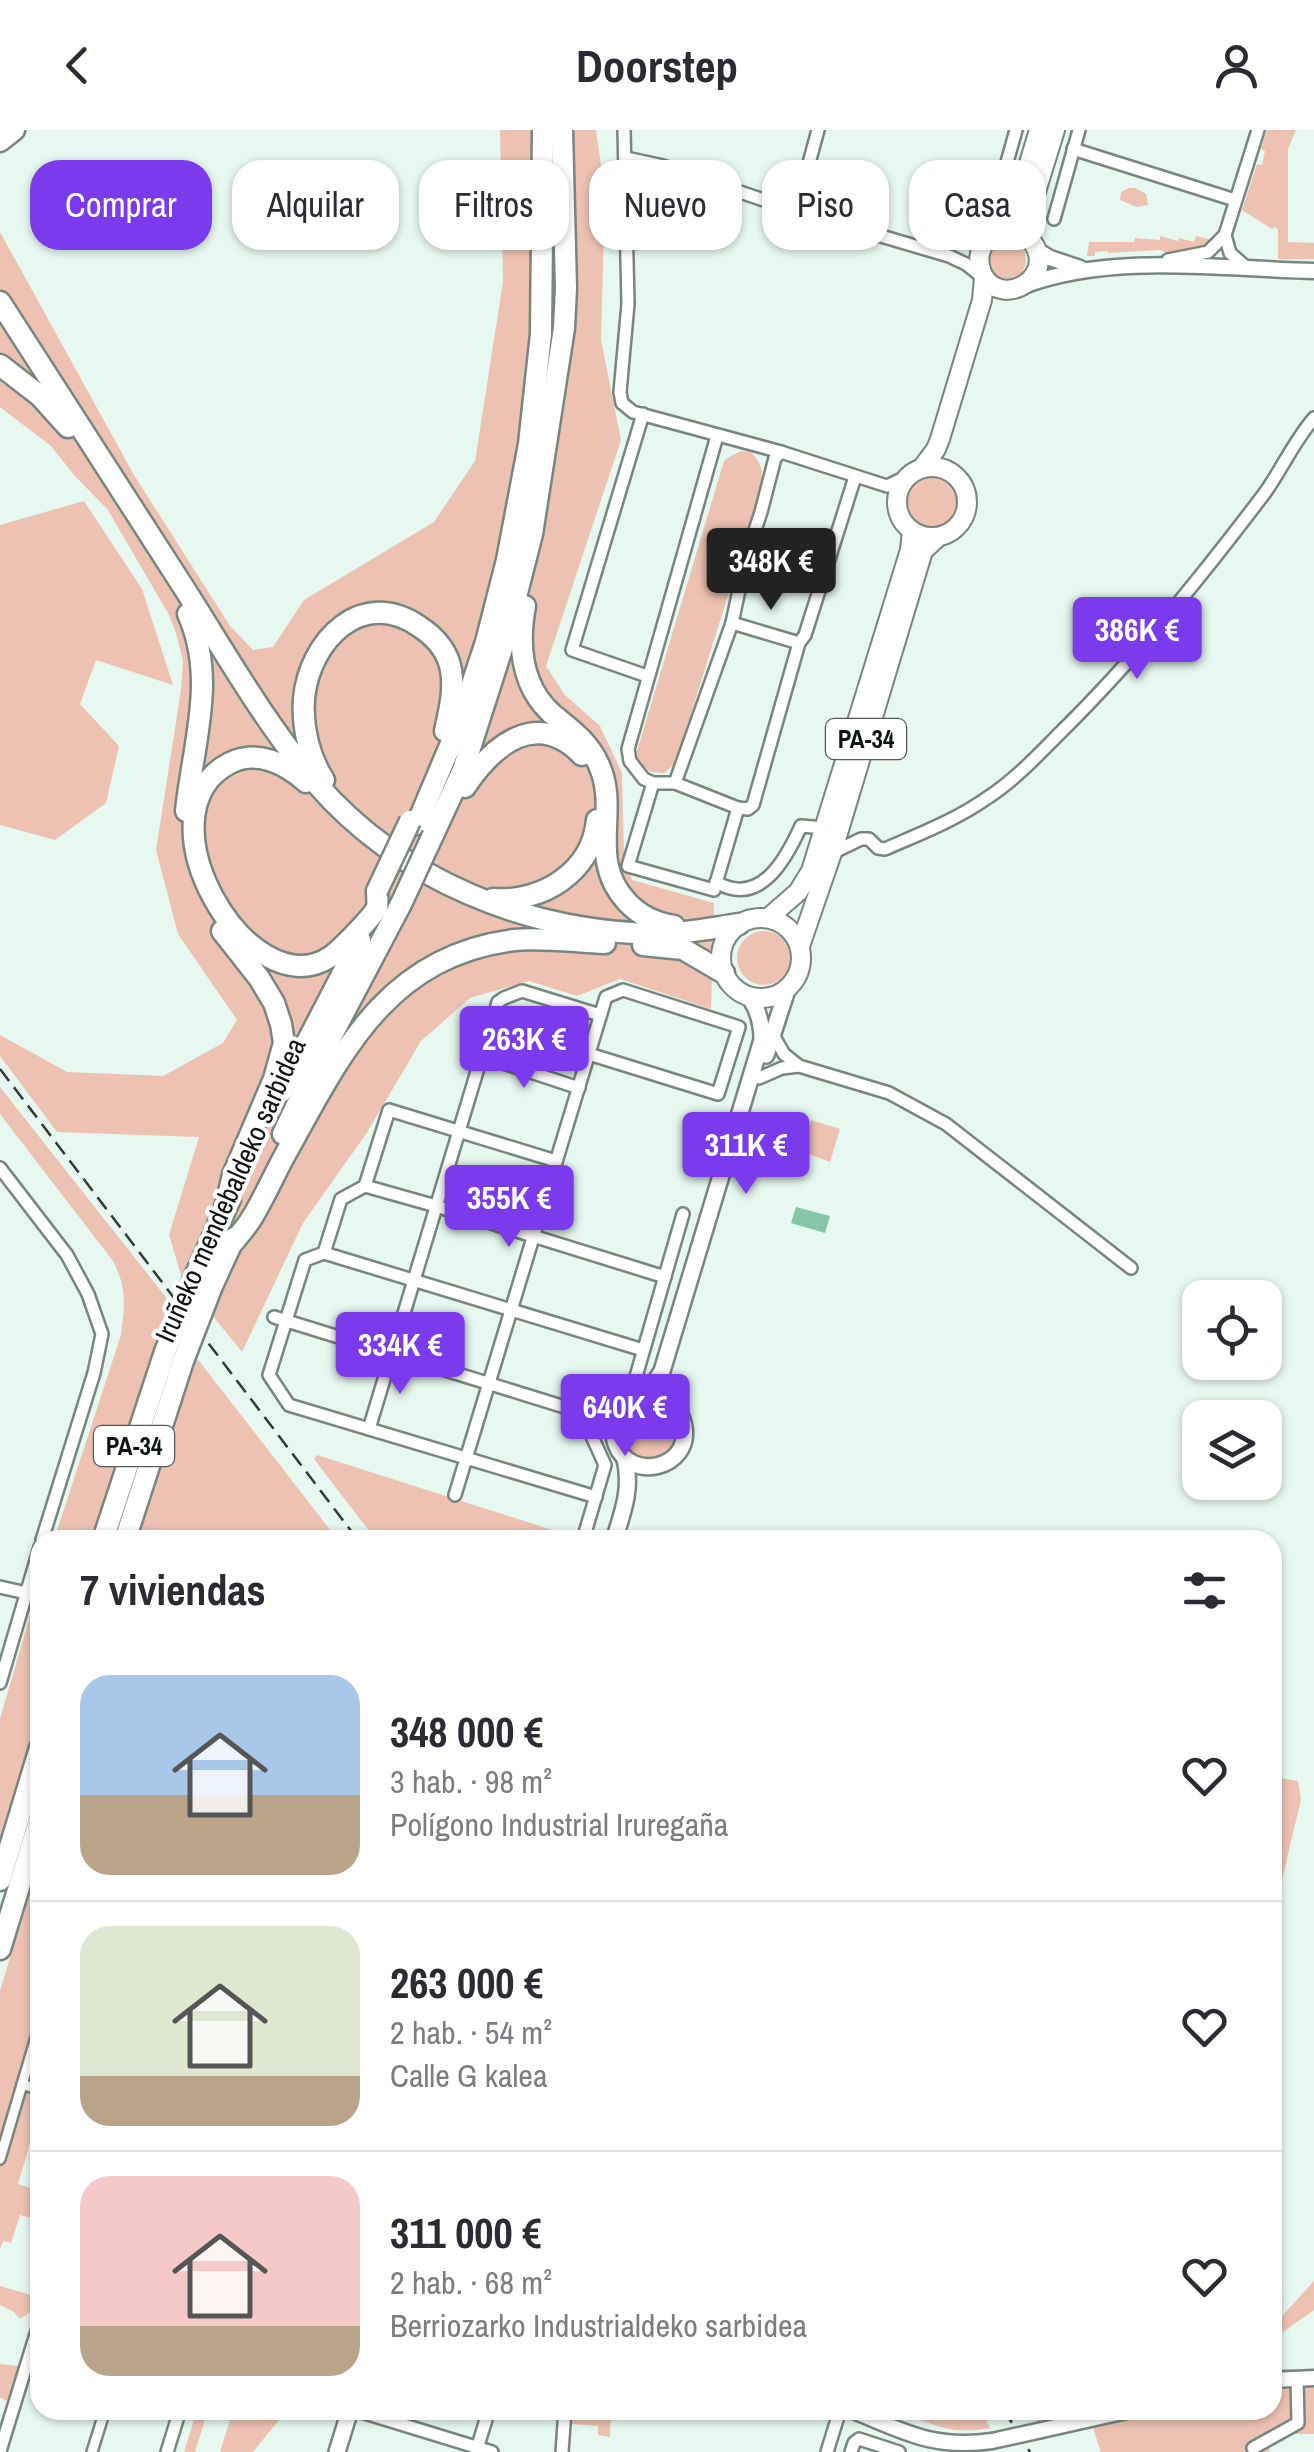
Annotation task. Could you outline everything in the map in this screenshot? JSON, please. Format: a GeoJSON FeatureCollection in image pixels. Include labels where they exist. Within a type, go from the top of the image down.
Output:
{"type":"FeatureCollection","features":[{"type":"Feature","properties":{"kind":"highway"},"geometry":{"type":"LineString","coordinates":[[0,141],[14,130]]}},
{"type":"Feature","properties":{"kind":"highway"},"geometry":{"type":"LineString","coordinates":[[420,827],[486,642],[508,560],[526,464],[541,334],[543,130]]}},
{"type":"Feature","properties":{"kind":"highway"},"geometry":{"type":"LineString","coordinates":[[562,130],[566,288],[562,403],[545,515],[523,615],[524,671],[548,710],[583,738],[598,764],[605,783],[605,858],[610,878],[636,911],[656,923],[695,930]]}},
{"type":"Feature","properties":{"kind":"highway"},"geometry":{"type":"LineString","coordinates":[[1030,160],[1039,130]]}},
{"type":"Feature","properties":{"kind":"highway"},"geometry":{"type":"LineString","coordinates":[[1046,160],[1055,130]]}},
{"type":"Feature","properties":{"kind":"highway","name":"PA-34"},"geometry":{"type":"LineString","coordinates":[[768,918],[798,892],[811,872],[910,550],[912,531],[896,506],[898,490],[936,449],[940,438],[982,300],[984,278],[979,264],[984,250]]}},
{"type":"Feature","properties":{"kind":"highway"},"geometry":{"type":"LineString","coordinates":[[984,278],[1003,290],[1025,285],[1039,262],[1035,250]]}},
{"type":"Feature","properties":{"kind":"highway","name":"PA-34"},"geometry":{"type":"LineString","coordinates":[[786,990],[800,970],[800,946],[923,551],[961,523],[967,508],[967,493],[950,459],[951,442],[980,338],[992,306],[1003,290]]}},
{"type":"Feature","properties":{"kind":"highway"},"geometry":{"type":"LineString","coordinates":[[0,302],[292,754],[363,829],[436,880],[563,926],[661,934],[768,918],[788,928],[800,946]]}},
{"type":"Feature","properties":{"kind":"highway"},"geometry":{"type":"LineString","coordinates":[[420,827],[463,770],[506,636],[532,534],[564,328]]}},
{"type":"Feature","properties":{"kind":"highway"},"geometry":{"type":"LineString","coordinates":[[0,364],[40,396],[90,454],[277,742],[313,788]]}},
{"type":"Feature","properties":{"kind":"highway"},"geometry":{"type":"LineString","coordinates":[[914,472],[938,466],[954,473]]}},
{"type":"Feature","properties":{"kind":"highway"},"geometry":{"type":"LineString","coordinates":[[912,531],[924,537],[938,537]]}},
{"type":"Feature","properties":{"kind":"highway"},"geometry":{"type":"LineString","coordinates":[[174,584],[197,634],[202,662],[202,716],[188,790],[186,852],[207,911],[274,1003],[284,1044],[274,1079],[234,1175],[224,1212]]}},
{"type":"Feature","properties":{"kind":"highway"},"geometry":{"type":"LineString","coordinates":[[363,829],[318,770],[303,716],[308,674],[316,654],[330,636],[343,623],[366,614],[388,613],[407,618],[440,644],[452,682],[450,712],[420,827]]}},
{"type":"Feature","properties":{"kind":"highway"},"geometry":{"type":"LineString","coordinates":[[420,827],[504,743],[522,735],[543,733],[579,751],[593,771],[599,800],[589,849],[575,870],[536,896],[482,899]]}},
{"type":"Feature","properties":{"kind":"highway"},"geometry":{"type":"LineString","coordinates":[[384,899],[340,950],[326,960],[309,965],[270,958],[249,943],[221,913],[207,889],[194,834],[195,812],[209,778],[238,758],[276,761],[313,788],[361,836],[431,885],[524,923],[625,944]]}},
{"type":"Feature","properties":{"kind":"highway","name":"Iruñeko mendebaldeko sarbidea"},"geometry":{"type":"LineString","coordinates":[[107,1530],[204,1280],[224,1212],[296,1060],[420,827]]}},
{"type":"Feature","properties":{"kind":"highway","name":"Iruñeko mendebaldeko sarbidea"},"geometry":{"type":"LineString","coordinates":[[204,1280],[230,1246],[312,1071],[384,899]]}},
{"type":"Feature","properties":{"kind":"highway"},"geometry":{"type":"LineString","coordinates":[[739,924],[722,946],[720,960],[731,985],[750,998],[766,998],[786,990]]}},
{"type":"Feature","properties":{"kind":"highway"},"geometry":{"type":"LineString","coordinates":[[230,1246],[252,1218],[356,1036],[394,993],[440,960],[472,948],[516,940],[554,939],[683,949],[724,974]]}},
{"type":"Feature","properties":{"kind":"highway","name":"Iruñeko mendebaldeko sarbidea"},"geometry":{"type":"LineString","coordinates":[[128,1530],[174,1356]]}},
{"type":"Feature","properties":{"kind":"highway"},"geometry":{"type":"LineString","coordinates":[[0,1880],[30,1781]]}},
{"type":"Feature","properties":{"kind":"highway"},"geometry":{"type":"LineString","coordinates":[[0,1948],[30,1850]]}},
{"type":"Feature","properties":{"kind":"main road"},"geometry":{"type":"LineString","coordinates":[[628,1495],[643,1476],[673,1459],[684,1439],[680,1417],[666,1392],[669,1366],[786,990]]}},
{"type":"Feature","properties":{"kind":"main road"},"geometry":{"type":"LineString","coordinates":[[617,1530],[628,1495],[629,1475],[613,1432],[628,1406],[652,1387],[662,1371],[762,1040],[757,1007],[750,998]]}},
{"type":"Feature","properties":{"kind":"main road"},"geometry":{"type":"LineString","coordinates":[[628,1406],[655,1398],[674,1408]]}},
{"type":"Feature","properties":{"kind":"main road"},"geometry":{"type":"LineString","coordinates":[[625,1459],[654,1468]]}},
{"type":"Feature","properties":{"kind":"main road"},"geometry":{"type":"LineString","coordinates":[[337,2452],[348,2420]]}},
{"type":"Feature","properties":{"kind":"street"},"geometry":{"type":"LineString","coordinates":[[624,130],[628,304],[622,403],[629,411],[781,452],[887,486],[914,472]]}},
{"type":"Feature","properties":{"kind":"street"},"geometry":{"type":"LineString","coordinates":[[810,160],[818,130]]}},
{"type":"Feature","properties":{"kind":"street"},"geometry":{"type":"LineString","coordinates":[[1008,160],[1016,130]]}},
{"type":"Feature","properties":{"kind":"street"},"geometry":{"type":"LineString","coordinates":[[1054,219],[1079,130]]}},
{"type":"Feature","properties":{"kind":"street"},"geometry":{"type":"LineString","coordinates":[[1216,267],[1212,260],[1223,242],[1258,130]]}},
{"type":"Feature","properties":{"kind":"street"},"geometry":{"type":"LineString","coordinates":[[1073,149],[1235,200]]}},
{"type":"Feature","properties":{"kind":"street"},"geometry":{"type":"LineString","coordinates":[[626,158],[762,199]]}},
{"type":"Feature","properties":{"kind":"street"},"geometry":{"type":"LineString","coordinates":[[889,238],[951,257],[984,278]]}},
{"type":"Feature","properties":{"kind":"street"},"geometry":{"type":"LineString","coordinates":[[1140,267],[1201,255],[1223,242]]}},
{"type":"Feature","properties":{"kind":"street"},"geometry":{"type":"LineString","coordinates":[[1223,242],[1235,260],[1249,268]]}},
{"type":"Feature","properties":{"kind":"street"},"geometry":{"type":"LineString","coordinates":[[951,257],[974,250]]}},
{"type":"Feature","properties":{"kind":"street"},"geometry":{"type":"LineString","coordinates":[[1043,250],[1064,264],[1085,269]]}},
{"type":"Feature","properties":{"kind":"street"},"geometry":{"type":"LineString","coordinates":[[1025,285],[1085,269],[1216,267],[1314,271]]}},
{"type":"Feature","properties":{"kind":"street"},"geometry":{"type":"LineString","coordinates":[[643,414],[572,650],[647,676]]}},
{"type":"Feature","properties":{"kind":"street"},"geometry":{"type":"LineString","coordinates":[[832,853],[861,839],[868,839],[882,850],[964,812],[1030,763],[1148,639],[1233,535],[1314,418]]}},
{"type":"Feature","properties":{"kind":"street"},"geometry":{"type":"LineString","coordinates":[[717,436],[628,749],[635,770],[652,783],[675,784],[738,808],[748,810],[753,805],[799,643],[805,635],[855,477]]}},
{"type":"Feature","properties":{"kind":"street"},"geometry":{"type":"LineString","coordinates":[[675,784],[732,623],[746,557],[775,458],[781,452]]}},
{"type":"Feature","properties":{"kind":"street"},"geometry":{"type":"LineString","coordinates":[[732,623],[799,643]]}},
{"type":"Feature","properties":{"kind":"street"},"geometry":{"type":"LineString","coordinates":[[652,783],[628,866],[714,890],[738,808]]}},
{"type":"Feature","properties":{"kind":"street"},"geometry":{"type":"LineString","coordinates":[[716,882],[724,888],[740,890],[756,886],[781,865],[801,826],[824,828]]}},
{"type":"Feature","properties":{"kind":"street"},"geometry":{"type":"LineString","coordinates":[[454,1495],[606,997],[623,990],[739,1026],[718,1094],[589,1054]]}},
{"type":"Feature","properties":{"kind":"street"},"geometry":{"type":"LineString","coordinates":[[369,1429],[498,1002],[522,992],[600,1015]]}},
{"type":"Feature","properties":{"kind":"street"},"geometry":{"type":"LineString","coordinates":[[773,1034],[784,1054],[799,1066],[889,1093],[946,1124],[1132,1268]]}},
{"type":"Feature","properties":{"kind":"street"},"geometry":{"type":"LineString","coordinates":[[482,1056],[578,1088]]}},
{"type":"Feature","properties":{"kind":"street"},"geometry":{"type":"LineString","coordinates":[[759,1078],[799,1066]]}},
{"type":"Feature","properties":{"kind":"street"},"geometry":{"type":"LineString","coordinates":[[324,1253],[341,1199],[365,1186],[390,1110],[556,1161]]}},
{"type":"Feature","properties":{"kind":"street"},"geometry":{"type":"LineString","coordinates":[[0,1168],[67,1256],[88,1294],[102,1334],[94,1373],[45,1530]]}},
{"type":"Feature","properties":{"kind":"street"},"geometry":{"type":"LineString","coordinates":[[365,1186],[665,1277]]}},
{"type":"Feature","properties":{"kind":"street"},"geometry":{"type":"LineString","coordinates":[[589,1415],[635,1380],[683,1214]]}},
{"type":"Feature","properties":{"kind":"street"},"geometry":{"type":"LineString","coordinates":[[596,1497],[289,1404],[268,1376],[280,1319],[305,1260],[324,1253],[644,1350]]}},
{"type":"Feature","properties":{"kind":"street"},"geometry":{"type":"LineString","coordinates":[[280,1319],[589,1415],[613,1432]]}},
{"type":"Feature","properties":{"kind":"street"},"geometry":{"type":"LineString","coordinates":[[589,1415],[628,1406]]}},
{"type":"Feature","properties":{"kind":"street"},"geometry":{"type":"LineString","coordinates":[[585,1530],[605,1465],[589,1415]]}},
{"type":"Feature","properties":{"kind":"street"},"geometry":{"type":"LineString","coordinates":[[0,1683],[30,1580]]}},
{"type":"Feature","properties":{"kind":"street"},"geometry":{"type":"LineString","coordinates":[[0,1587],[30,1594]]}},
{"type":"Feature","properties":{"kind":"street"},"geometry":{"type":"LineString","coordinates":[[0,2159],[30,2057]]}},
{"type":"Feature","properties":{"kind":"street"},"geometry":{"type":"LineString","coordinates":[[22,2084],[30,2087]]}},
{"type":"Feature","properties":{"kind":"street"},"geometry":{"type":"LineString","coordinates":[[0,2451],[30,2354]]}},
{"type":"Feature","properties":{"kind":"street"},"geometry":{"type":"LineString","coordinates":[[1252,2448],[1298,2423],[1297,2378]]}},
{"type":"Feature","properties":{"kind":"street"},"geometry":{"type":"LineString","coordinates":[[1282,2379],[1314,2378]]}},
{"type":"Feature","properties":{"kind":"street"},"geometry":{"type":"LineString","coordinates":[[92,2452],[103,2420]]}},
{"type":"Feature","properties":{"kind":"street"},"geometry":{"type":"LineString","coordinates":[[167,2452],[177,2420]]}},
{"type":"Feature","properties":{"kind":"street"},"geometry":{"type":"LineString","coordinates":[[383,2420],[492,2452]]}},
{"type":"Feature","properties":{"kind":"street"},"geometry":{"type":"LineString","coordinates":[[477,2450],[486,2420]]}},
{"type":"Feature","properties":{"kind":"street"},"geometry":{"type":"LineString","coordinates":[[562,2452],[565,2420]]}},
{"type":"Feature","properties":{"kind":"street"},"geometry":{"type":"LineString","coordinates":[[827,2452],[837,2420]]}},
{"type":"Feature","properties":{"kind":"street"},"geometry":{"type":"LineString","coordinates":[[876,2420],[942,2444],[968,2444],[1086,2420]]}},
{"type":"Feature","properties":{"kind":"street"},"geometry":{"type":"LineString","coordinates":[[850,2452],[859,2438],[899,2452]]}},
{"type":"Feature","properties":{"kind":"shaded area"},"geometry":{"type":"Polygon","coordinates":[[[500,130],[596,130],[600,160],[589,160],[589,250],[603,250],[601,340],[621,440],[546,666],[565,695],[600,726],[622,773],[624,856],[632,880],[714,903],[711,1009],[620,979],[577,996],[529,981],[470,998],[421,1041],[366,1134],[303,1223],[242,1352],[182,1278],[169,1235],[199,1137],[57,1132],[0,1056],[0,1035],[67,1072],[163,1076],[223,1043],[237,1020],[178,934],[156,850],[181,690],[183,661],[176,633],[108,510],[51,446],[0,407],[0,232],[134,475],[230,626],[253,650],[273,647],[304,600],[434,522],[475,461],[503,282],[502,250],[569,250],[569,160],[501,160],[500,130]]]}},
{"type":"Feature","properties":{"kind":"shaded area"},"geometry":{"type":"Polygon","coordinates":[[[1267,130],[1296,130],[1288,149],[1288,242],[1314,243],[1314,259],[1278,259],[1278,229],[1242,210],[1257,164],[1262,165],[1265,151],[1261,149],[1267,130]]]}},
{"type":"Feature","properties":{"kind":"shaded area"},"geometry":{"type":"Polygon","coordinates":[[[1129,188],[1146,194],[1148,205],[1137,207],[1120,200],[1121,192],[1129,188]]]}},
{"type":"Feature","properties":{"kind":"shaded area"},"geometry":{"type":"Polygon","coordinates":[[[1160,236],[1178,241],[1179,238],[1194,242],[1196,236],[1212,240],[1166,253],[1107,251],[1087,256],[1089,242],[1160,240],[1160,236]]]}},
{"type":"Feature","properties":{"kind":"shaded area"},"geometry":{"type":"Polygon","coordinates":[[[989,250],[1025,252],[1025,268],[1014,279],[998,279],[987,268],[989,250]]]}},
{"type":"Feature","properties":{"kind":"shaded area"},"geometry":{"type":"Polygon","coordinates":[[[741,451],[756,458],[762,472],[755,510],[675,764],[664,773],[651,772],[638,762],[637,751],[724,461],[741,451]]]}},
{"type":"Feature","properties":{"kind":"shaded area"},"geometry":{"type":"Polygon","coordinates":[[[930,475],[949,483],[957,502],[949,521],[930,529],[911,521],[903,502],[911,483],[930,475]]]}},
{"type":"Feature","properties":{"kind":"shaded area"},"geometry":{"type":"Polygon","coordinates":[[[84,501],[142,589],[173,685],[96,660],[80,704],[119,746],[106,803],[55,840],[0,825],[0,525],[84,501]]]}},
{"type":"Feature","properties":{"kind":"shaded area"},"geometry":{"type":"Polygon","coordinates":[[[764,931],[783,939],[791,958],[783,977],[764,985],[745,977],[737,958],[745,939],[764,931]]]}},
{"type":"Feature","properties":{"kind":"shaded area"},"geometry":{"type":"Polygon","coordinates":[[[0,1087],[172,1305],[95,1530],[57,1530],[121,1335],[123,1288],[113,1261],[0,1114],[0,1087]]]}},
{"type":"Feature","properties":{"kind":"shaded area"},"geometry":{"type":"Polygon","coordinates":[[[811,1120],[840,1129],[830,1162],[801,1151],[811,1120]]]}},
{"type":"Feature","properties":{"kind":"shaded area"},"geometry":{"type":"Polygon","coordinates":[[[796,1207],[830,1216],[825,1233],[791,1223],[796,1207]]]}},
{"type":"Feature","properties":{"kind":"shaded area"},"geometry":{"type":"Polygon","coordinates":[[[196,1357],[330,1530],[137,1530],[196,1357]]]}},
{"type":"Feature","properties":{"kind":"shaded area"},"geometry":{"type":"Polygon","coordinates":[[[655,1404],[675,1422],[675,1443],[665,1459],[633,1460],[617,1435],[632,1408],[655,1404]]]}},
{"type":"Feature","properties":{"kind":"shaded area"},"geometry":{"type":"Polygon","coordinates":[[[317,1455],[553,1530],[368,1530],[314,1459],[317,1455]]]}},
{"type":"Feature","properties":{"kind":"shaded area"},"geometry":{"type":"Polygon","coordinates":[[[30,1615],[30,1746],[0,1843],[0,1719],[30,1615]]]}},
{"type":"Feature","properties":{"kind":"shaded area"},"geometry":{"type":"Polygon","coordinates":[[[1282,1778],[1298,1781],[1301,1800],[1282,1879],[1282,1778]]]}},
{"type":"Feature","properties":{"kind":"shaded area"},"geometry":{"type":"Polygon","coordinates":[[[30,1890],[30,2144],[18,2184],[30,2188],[30,2218],[20,2215],[11,2243],[3,2241],[0,2249],[0,1991],[30,1890]]]}},
{"type":"Feature","properties":{"kind":"shaded area"},"geometry":{"type":"Polygon","coordinates":[[[1314,2281],[1314,2310],[1282,2332],[1283,2315],[1314,2281]]]}},
{"type":"Feature","properties":{"kind":"shaded area"},"geometry":{"type":"Polygon","coordinates":[[[0,2286],[30,2295],[30,2312],[20,2319],[0,2305],[0,2286]]]}},
{"type":"Feature","properties":{"kind":"shaded area"},"geometry":{"type":"Polygon","coordinates":[[[0,2364],[19,2366],[8,2401],[0,2398],[0,2364]]]}},
{"type":"Feature","properties":{"kind":"shaded area"},"geometry":{"type":"Polygon","coordinates":[[[1282,2369],[1298,2369],[1302,2378],[1314,2383],[1314,2434],[1284,2434],[1284,2441],[1270,2442],[1269,2452],[1101,2452],[1092,2425],[1042,2436],[1035,2420],[1282,2420],[1282,2369]]]}},
{"type":"Feature","properties":{"kind":"shaded area"},"geometry":{"type":"Polygon","coordinates":[[[194,2420],[205,2420],[195,2452],[184,2452],[194,2420]]]}},
{"type":"Feature","properties":{"kind":"shaded area"},"geometry":{"type":"Polygon","coordinates":[[[230,2420],[279,2420],[253,2452],[220,2452],[230,2420]]]}},
{"type":"Feature","properties":{"kind":"shaded area"},"geometry":{"type":"Polygon","coordinates":[[[571,2420],[611,2420],[610,2437],[598,2435],[598,2426],[571,2424],[571,2420]]]}},
{"type":"Feature","properties":{"kind":"shaded area"},"geometry":{"type":"Polygon","coordinates":[[[922,2420],[986,2420],[990,2428],[953,2429],[922,2420]]]}},
{"type":"Feature","properties":{"kind":"railway"},"geometry":{"type":"LineString","coordinates":[[0,1069],[350,1530]]}},
{"type":"Feature","properties":{"kind":"railway"},"geometry":{"type":"LineString","coordinates":[[1010,2420],[1030,2452]]}}]}
